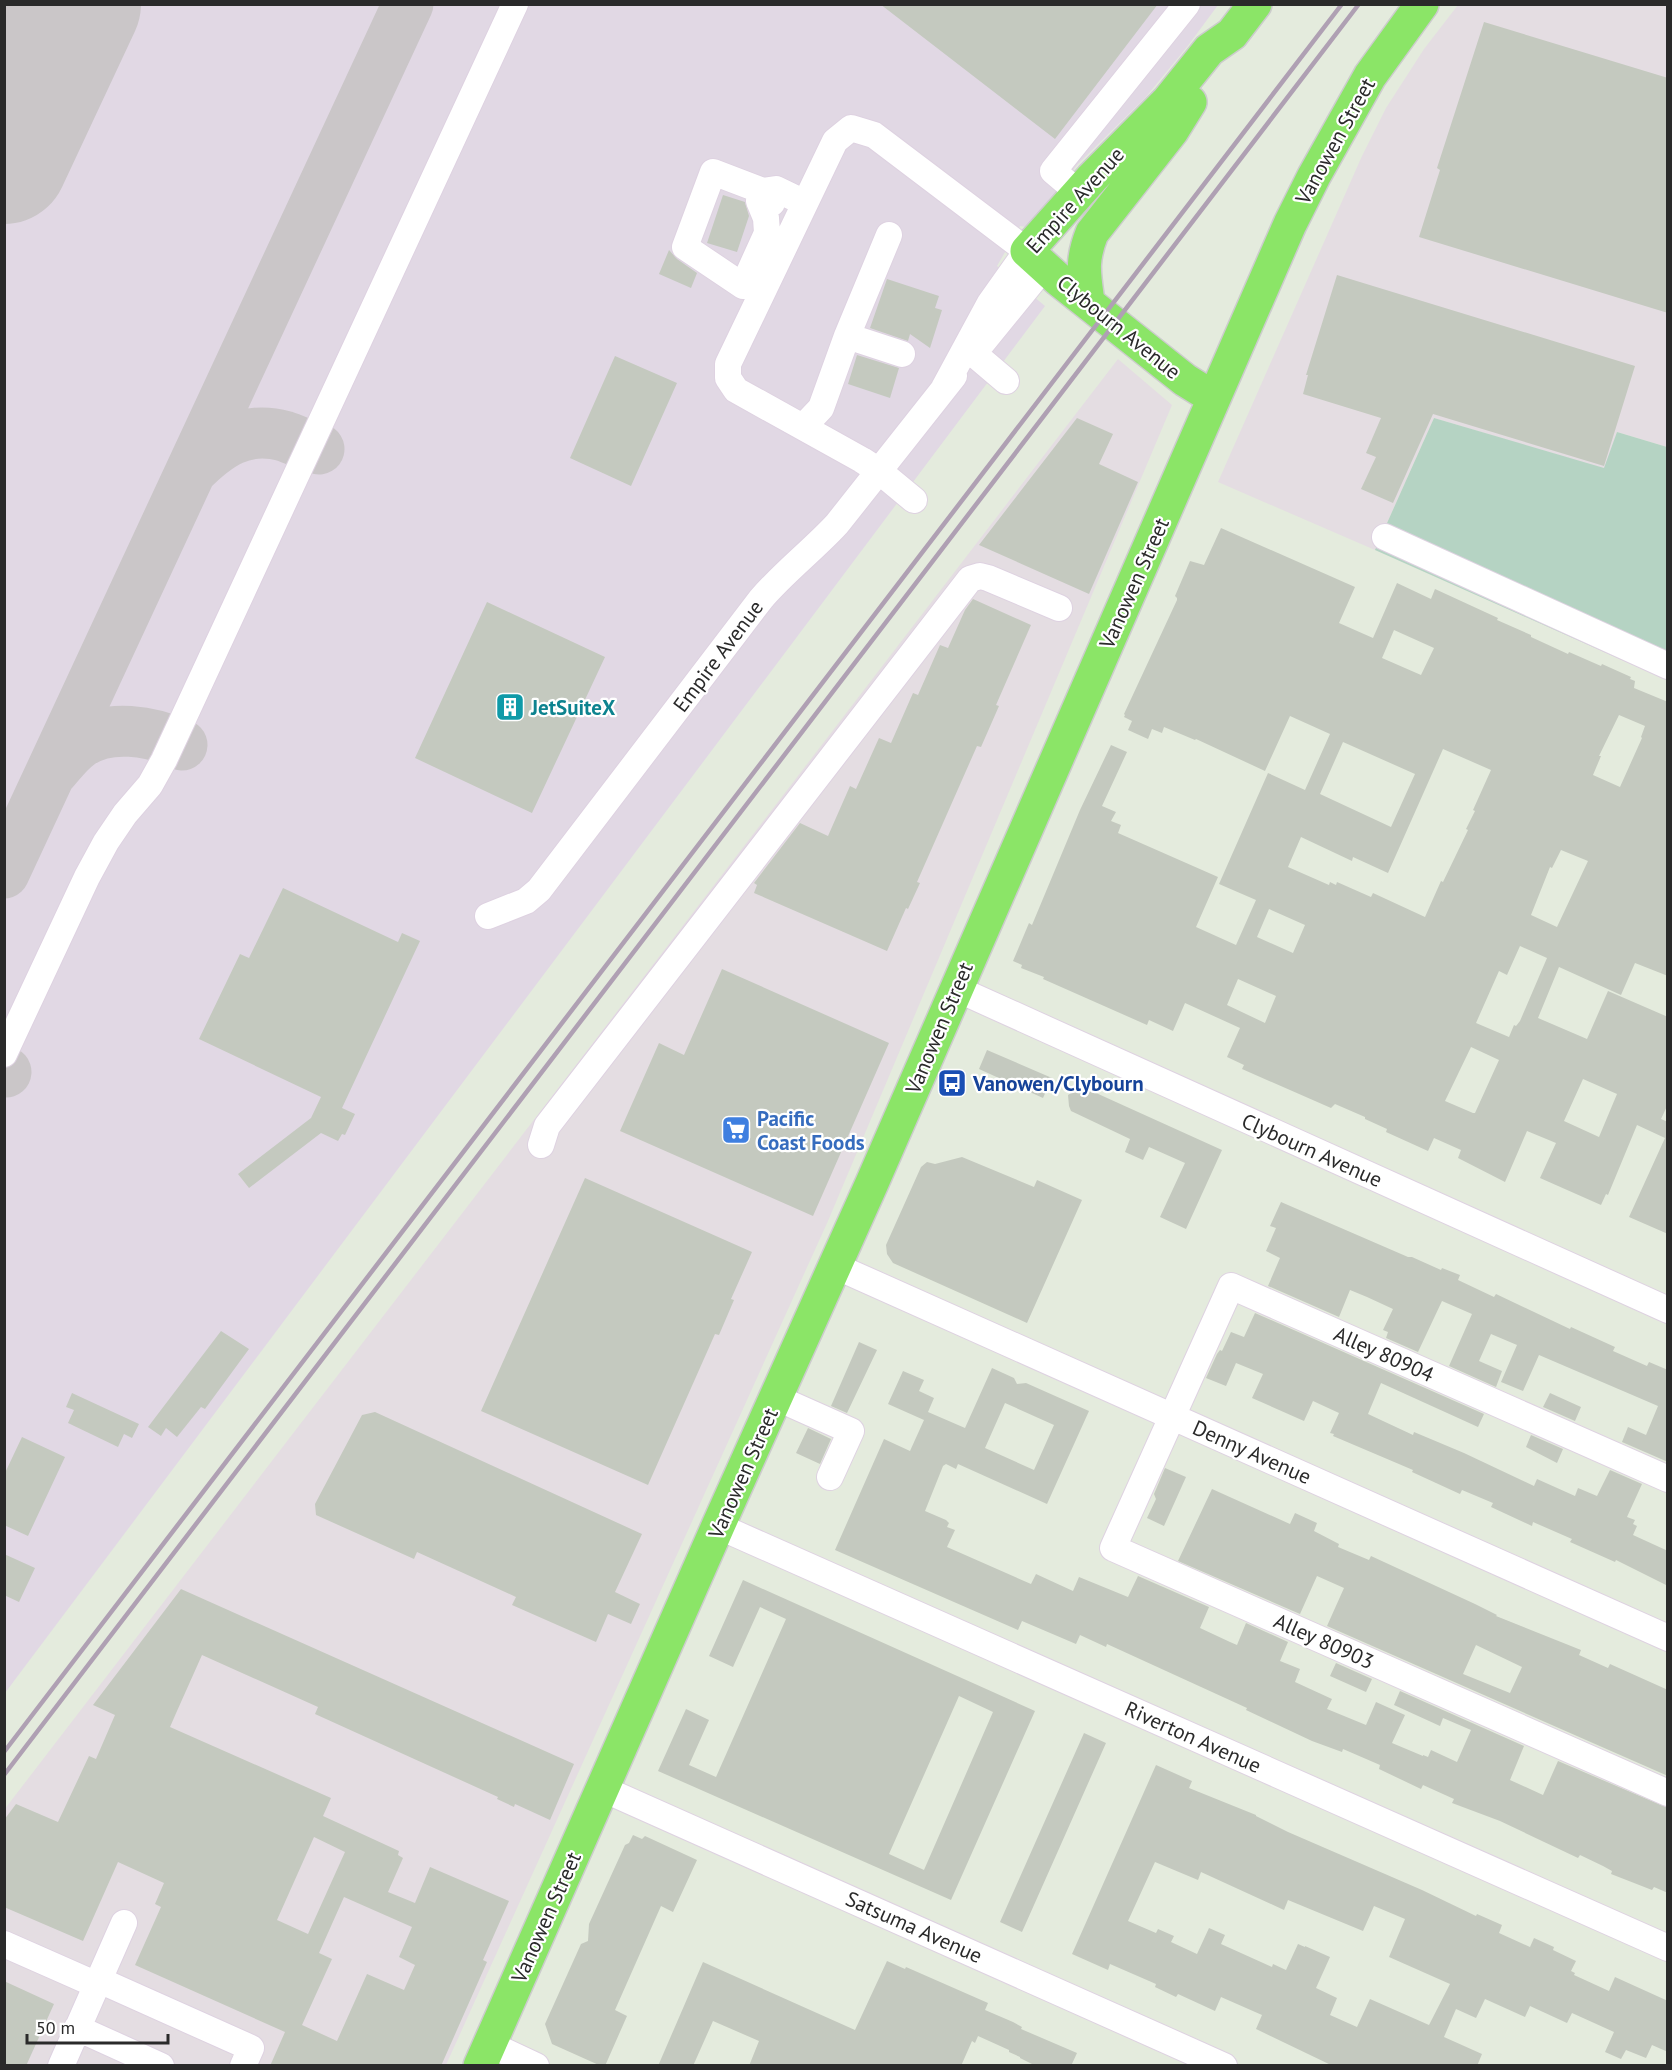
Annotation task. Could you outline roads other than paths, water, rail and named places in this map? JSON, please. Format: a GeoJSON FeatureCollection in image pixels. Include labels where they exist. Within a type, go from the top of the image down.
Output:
{"type":"FeatureCollection","features":[{"type":"Feature","properties":{"kind":"main road","name":"Empire Avenue"},"geometry":{"type":"LineString","coordinates":[[1036,259],[1079,193],[1168,101],[1209,50],[1232,34],[1254,4]]}},
{"type":"Feature","properties":{"kind":"main road","name":"Vanowen Street"},"geometry":{"type":"LineString","coordinates":[[485,2055],[957,989],[1290,224],[1370,76],[1422,4]]}},
{"type":"Feature","properties":{"kind":"main road","name":"Empire Avenue"},"geometry":{"type":"LineString","coordinates":[[1036,259],[1190,102],[1226,57],[1232,34]]}},
{"type":"Feature","properties":{"kind":"main road"},"geometry":{"type":"LineString","coordinates":[[1088,302],[1084,253],[1092,233],[1172,130],[1190,102]]}},
{"type":"Feature","properties":{"kind":"main road","name":"Clybourn Avenue"},"geometry":{"type":"LineString","coordinates":[[1036,259],[1185,380],[1214,398]]}},
{"type":"Feature","properties":{"kind":"street"},"geometry":{"type":"LineString","coordinates":[[4,1054],[87,877],[106,842],[125,814],[150,785],[164,760],[515,4]]}},
{"type":"Feature","properties":{"kind":"street"},"geometry":{"type":"LineString","coordinates":[[1079,193],[1053,171],[1187,4]]}},
{"type":"Feature","properties":{"kind":"street"},"geometry":{"type":"LineString","coordinates":[[914,500],[879,471],[805,425],[736,390],[728,378],[728,364],[835,141],[851,128],[874,135],[1036,259]]}},
{"type":"Feature","properties":{"kind":"street"},"geometry":{"type":"LineString","coordinates":[[763,191],[776,189],[802,209]]}},
{"type":"Feature","properties":{"kind":"street"},"geometry":{"type":"LineString","coordinates":[[805,425],[821,408],[847,336],[889,235]]}},
{"type":"Feature","properties":{"kind":"street","name":"Empire Avenue"},"geometry":{"type":"LineString","coordinates":[[488,916],[526,901],[539,890],[761,599],[780,577],[820,543],[837,524],[973,353],[1036,259]]}},
{"type":"Feature","properties":{"kind":"street","name":"Empire Avenue"},"geometry":{"type":"LineString","coordinates":[[944,388],[990,303],[1036,259]]}},
{"type":"Feature","properties":{"kind":"street"},"geometry":{"type":"LineString","coordinates":[[847,336],[902,354]]}},
{"type":"Feature","properties":{"kind":"street"},"geometry":{"type":"LineString","coordinates":[[973,353],[1006,381]]}},
{"type":"Feature","properties":{"kind":"street"},"geometry":{"type":"LineString","coordinates":[[1385,537],[1668,666]]}},
{"type":"Feature","properties":{"kind":"street"},"geometry":{"type":"LineString","coordinates":[[541,1145],[546,1126],[970,579],[980,576],[988,578],[1059,608]]}},
{"type":"Feature","properties":{"kind":"street","name":"Clybourn Avenue"},"geometry":{"type":"LineString","coordinates":[[957,989],[1668,1310]]}},
{"type":"Feature","properties":{"kind":"street","name":"Denny Avenue"},"geometry":{"type":"LineString","coordinates":[[835,1266],[1668,1638]]}},
{"type":"Feature","properties":{"kind":"street","name":"Alley 80904"},"geometry":{"type":"LineString","coordinates":[[1172,1416],[1231,1286],[1668,1479]]}},
{"type":"Feature","properties":{"kind":"street"},"geometry":{"type":"LineString","coordinates":[[777,1398],[851,1431],[830,1477]]}},
{"type":"Feature","properties":{"kind":"street","name":"Alley 80903"},"geometry":{"type":"LineString","coordinates":[[1172,1416],[1113,1548],[1668,1793]]}},
{"type":"Feature","properties":{"kind":"street","name":"Riverton Avenue"},"geometry":{"type":"LineString","coordinates":[[718,1526],[1668,1948]]}},
{"type":"Feature","properties":{"kind":"street","name":"Satsuma Avenue"},"geometry":{"type":"LineString","coordinates":[[603,1789],[1224,2066]]}},
{"type":"Feature","properties":{"kind":"street"},"geometry":{"type":"LineString","coordinates":[[61,2066],[124,1923]]}},
{"type":"Feature","properties":{"kind":"street"},"geometry":{"type":"LineString","coordinates":[[4,1944],[251,2048],[243,2066]]}},
{"type":"Feature","properties":{"kind":"street"},"geometry":{"type":"LineString","coordinates":[[77,2028],[161,2066]]}},
{"type":"Feature","properties":{"kind":"street"},"geometry":{"type":"LineString","coordinates":[[485,2055],[536,2066]]}},
{"type":"Feature","properties":{"kind":"railway"},"geometry":{"type":"LineString","coordinates":[[4,1752],[1342,4]]}},
{"type":"Feature","properties":{"kind":"railway"},"geometry":{"type":"LineString","coordinates":[[4,1775],[1359,4]]}},
{"type":"Feature","properties":{"kind":"place","name":"JetSuiteX"},"geometry":{"type":"Point","coordinates":[510,707]}},
{"type":"Feature","properties":{"kind":"place","name":"Vanowen/Clybourn"},"geometry":{"type":"Point","coordinates":[952,1083]}},
{"type":"Feature","properties":{"kind":"place","name":"Pacific Coast Foods"},"geometry":{"type":"Point","coordinates":[736,1130]}}]}
